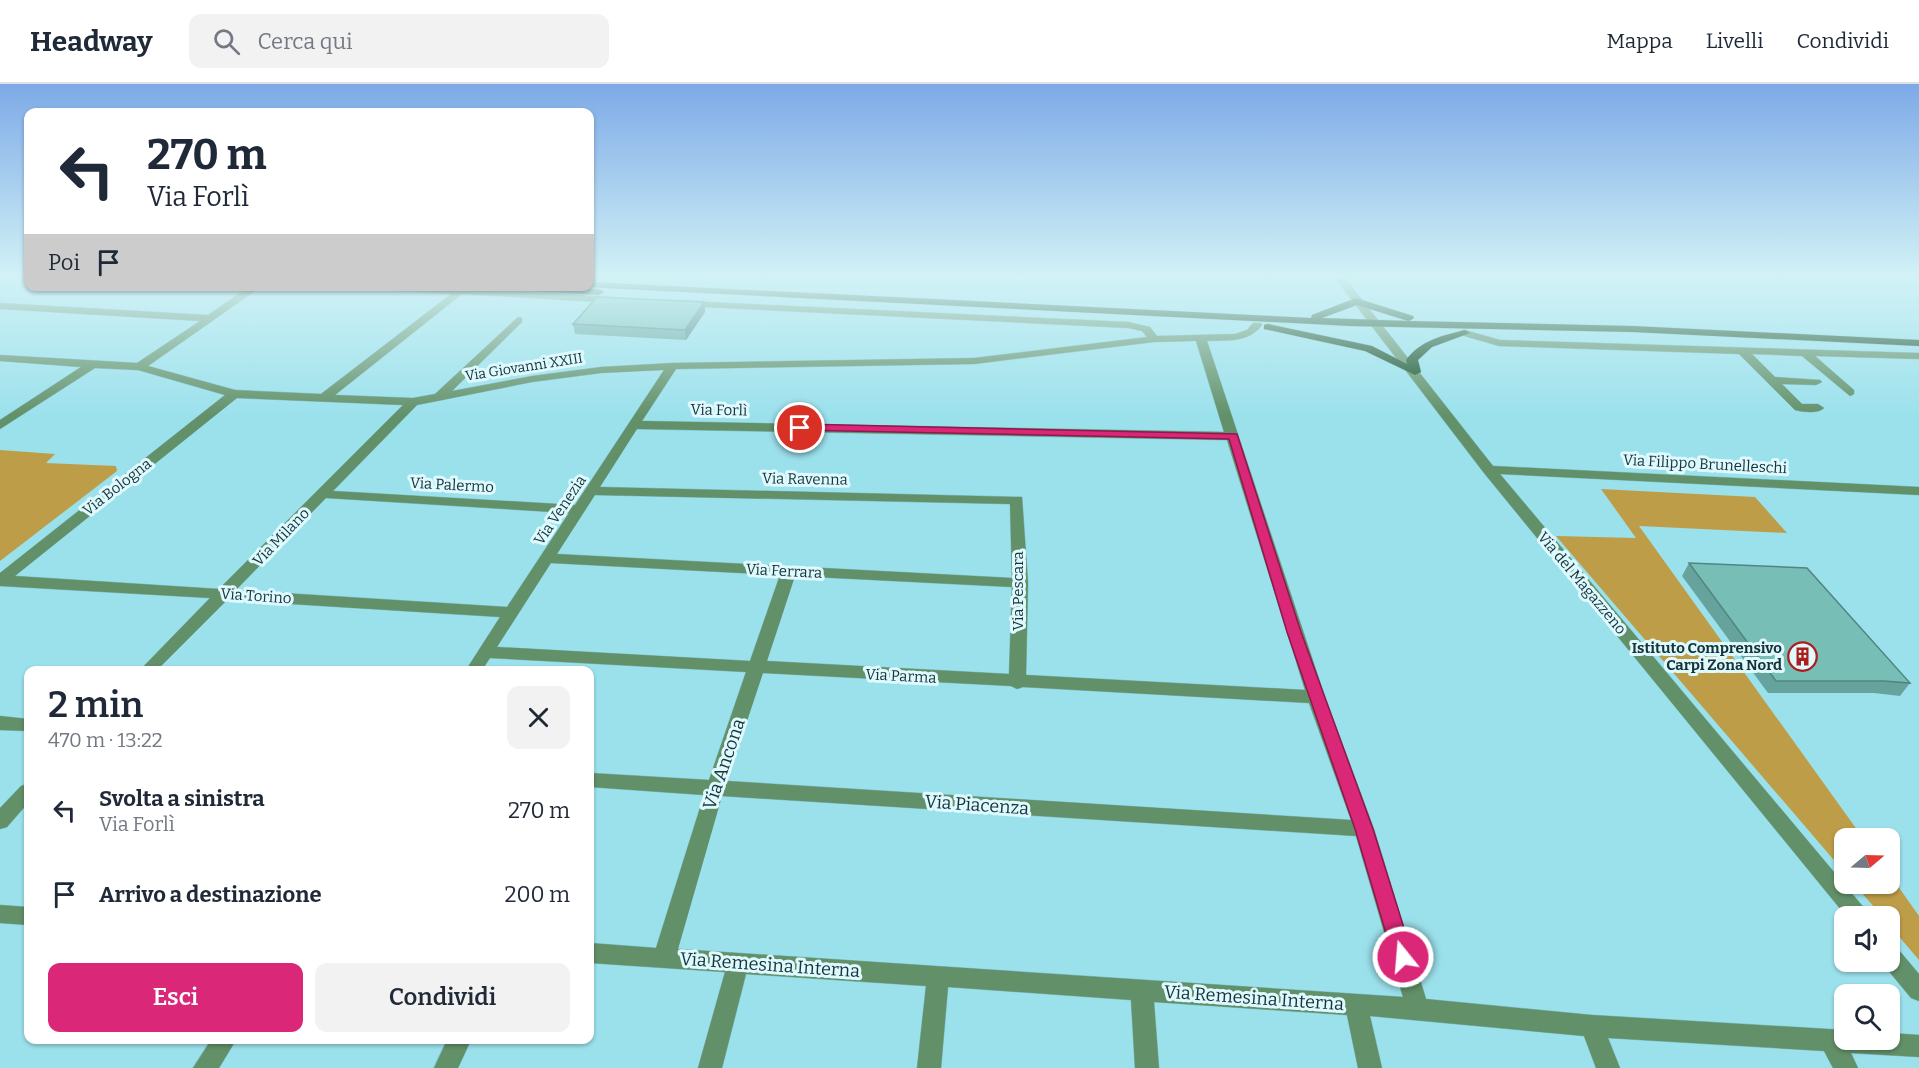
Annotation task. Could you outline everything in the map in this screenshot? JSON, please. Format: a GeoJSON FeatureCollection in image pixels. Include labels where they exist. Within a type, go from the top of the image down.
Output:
{"type":"FeatureCollection","features":[{"type":"Feature","properties":{"kind":"main road"},"geometry":{"type":"LineString","coordinates":[[1236,324],[1444,325],[1919,343]]}},
{"type":"Feature","properties":{"kind":"main road"},"geometry":{"type":"LineString","coordinates":[[1346,324],[1465,333],[1664,332]]}},
{"type":"Feature","properties":{"kind":"main road"},"geometry":{"type":"LineString","coordinates":[[1439,324],[1444,325]]}},
{"type":"Feature","properties":{"kind":"main road"},"geometry":{"type":"LineString","coordinates":[[1257,325],[1341,340],[1368,348],[1415,372]]}},
{"type":"Feature","properties":{"kind":"main road"},"geometry":{"type":"LineString","coordinates":[[1415,372],[1412,360],[1418,351],[1427,345],[1465,333]]}},
{"type":"Feature","properties":{"kind":"street"},"geometry":{"type":"LineString","coordinates":[[139,367],[201,324]]}},
{"type":"Feature","properties":{"kind":"street"},"geometry":{"type":"LineString","coordinates":[[324,398],[417,324]]}},
{"type":"Feature","properties":{"kind":"street"},"geometry":{"type":"LineString","coordinates":[[440,396],[514,324]]}},
{"type":"Feature","properties":{"kind":"street"},"geometry":{"type":"LineString","coordinates":[[1106,324],[1146,329],[1154,339]]}},
{"type":"Feature","properties":{"kind":"street","name":"Via Giovanni XXIII"},"geometry":{"type":"LineString","coordinates":[[0,358],[139,367],[234,394],[413,402],[543,377],[601,370],[672,366],[974,361],[1154,339],[1244,336],[1257,325]]}},
{"type":"Feature","properties":{"kind":"street","name":"Via del Magazzeno"},"geometry":{"type":"LineString","coordinates":[[1377,326],[1489,470],[1850,906]]}},
{"type":"Feature","properties":{"kind":"street"},"geometry":{"type":"LineString","coordinates":[[1465,333],[1499,343],[1919,356]]}},
{"type":"Feature","properties":{"kind":"street"},"geometry":{"type":"LineString","coordinates":[[1200,338],[1316,697],[1364,829],[1418,1009]]}},
{"type":"Feature","properties":{"kind":"street"},"geometry":{"type":"LineString","coordinates":[[1741,350],[1799,406],[1818,408]]}},
{"type":"Feature","properties":{"kind":"street"},"geometry":{"type":"LineString","coordinates":[[1804,352],[1850,392]]}},
{"type":"Feature","properties":{"kind":"street"},"geometry":{"type":"LineString","coordinates":[[0,425],[93,364]]}},
{"type":"Feature","properties":{"kind":"street","name":"Via Venezia"},"geometry":{"type":"LineString","coordinates":[[477,666],[593,491],[672,366]]}},
{"type":"Feature","properties":{"kind":"street"},"geometry":{"type":"LineString","coordinates":[[1773,381],[1816,382]]}},
{"type":"Feature","properties":{"kind":"street","name":"Via Bologna"},"geometry":{"type":"LineString","coordinates":[[0,580],[234,394]]}},
{"type":"Feature","properties":{"kind":"street","name":"Via Milano"},"geometry":{"type":"LineString","coordinates":[[152,666],[413,402]]}},
{"type":"Feature","properties":{"kind":"street","name":"Via Forlì"},"geometry":{"type":"LineString","coordinates":[[635,424],[1233,436]]}},
{"type":"Feature","properties":{"kind":"street","name":"Via Filippo Brunelleschi"},"geometry":{"type":"LineString","coordinates":[[1489,470],[1919,491]]}},
{"type":"Feature","properties":{"kind":"street","name":"Via Ravenna"},"geometry":{"type":"LineString","coordinates":[[593,491],[1017,500]]}},
{"type":"Feature","properties":{"kind":"street","name":"Via Palermo"},"geometry":{"type":"LineString","coordinates":[[323,494],[579,509]]}},
{"type":"Feature","properties":{"kind":"street","name":"Via Pescara"},"geometry":{"type":"LineString","coordinates":[[1017,500],[1020,583],[1017,683]]}},
{"type":"Feature","properties":{"kind":"street","name":"Via Ferrara"},"geometry":{"type":"LineString","coordinates":[[548,558],[1020,583]]}},
{"type":"Feature","properties":{"kind":"street","name":"Via Ancona"},"geometry":{"type":"LineString","coordinates":[[664,958],[715,789],[758,668],[789,571]]}},
{"type":"Feature","properties":{"kind":"street","name":"Via Torino"},"geometry":{"type":"LineString","coordinates":[[0,580],[513,613]]}},
{"type":"Feature","properties":{"kind":"street","name":"Via Parma"},"geometry":{"type":"LineString","coordinates":[[486,652],[1017,683],[1316,697]]}},
{"type":"Feature","properties":{"kind":"street"},"geometry":{"type":"LineString","coordinates":[[0,723],[24,725]]}},
{"type":"Feature","properties":{"kind":"street","name":"Via Piacenza"},"geometry":{"type":"LineString","coordinates":[[594,780],[1364,829]]}},
{"type":"Feature","properties":{"kind":"street"},"geometry":{"type":"LineString","coordinates":[[0,821],[24,796]]}},
{"type":"Feature","properties":{"kind":"street"},"geometry":{"type":"LineString","coordinates":[[0,914],[24,916]]}},
{"type":"Feature","properties":{"kind":"street","name":"Via Remesina Interna"},"geometry":{"type":"LineString","coordinates":[[594,953],[1418,1009],[1592,1026],[1919,1046]]}},
{"type":"Feature","properties":{"kind":"street"},"geometry":{"type":"LineString","coordinates":[[710,1068],[738,963]]}},
{"type":"Feature","properties":{"kind":"street"},"geometry":{"type":"LineString","coordinates":[[1900,968],[1919,991]]}},
{"type":"Feature","properties":{"kind":"street"},"geometry":{"type":"LineString","coordinates":[[929,1068],[938,976]]}},
{"type":"Feature","properties":{"kind":"street"},"geometry":{"type":"LineString","coordinates":[[1142,990],[1147,1068]]}},
{"type":"Feature","properties":{"kind":"street"},"geometry":{"type":"LineString","coordinates":[[1356,1005],[1370,1068]]}},
{"type":"Feature","properties":{"kind":"street"},"geometry":{"type":"LineString","coordinates":[[1592,1026],[1608,1068]]}},
{"type":"Feature","properties":{"kind":"street"},"geometry":{"type":"LineString","coordinates":[[1831,1042],[1846,1068]]}},
{"type":"Feature","properties":{"kind":"street"},"geometry":{"type":"LineString","coordinates":[[205,1068],[221,1044]]}},
{"type":"Feature","properties":{"kind":"street"},"geometry":{"type":"LineString","coordinates":[[446,1068],[457,1044]]}},
{"type":"Feature","properties":{"kind":"shaded area"},"geometry":{"type":"Polygon","coordinates":[[[0,450],[55,454],[46,463],[116,466],[117,471],[0,561],[0,450]]]}},
{"type":"Feature","properties":{"kind":"shaded area"},"geometry":{"type":"Polygon","coordinates":[[[1601,489],[1755,497],[1787,533],[1639,526],[1856,828],[1834,828],[1834,860],[1556,536],[1636,538],[1601,489]]]}},
{"type":"Feature","properties":{"kind":"shaded area"},"geometry":{"type":"Polygon","coordinates":[[[1900,889],[1919,916],[1919,960],[1900,938],[1900,906],[1873,906],[1863,894],[1900,894],[1900,889]]]}},
{"type":"Feature","properties":{"kind":"building"},"geometry":{"type":"Polygon","coordinates":[[[573,324],[689,324],[685,330],[573,324]]]}},
{"type":"Feature","properties":{"kind":"building","name":"Istituto Comprensivo Carpi Zona Nord"},"geometry":{"type":"Polygon","coordinates":[[[1689,563],[1807,568],[1910,683],[1776,681],[1689,563]]]}},
{"type":"Feature","properties":{"kind":"place","name":"Istituto Comprensivo Carpi Zona Nord"},"geometry":{"type":"Point","coordinates":[1803,657]}},
{"type":"Feature","properties":{"kind":"route"},"geometry":{"type":"LineString","coordinates":[[800,428],[1233,436],[1294,632],[1364,829],[1403,957]]}}]}
